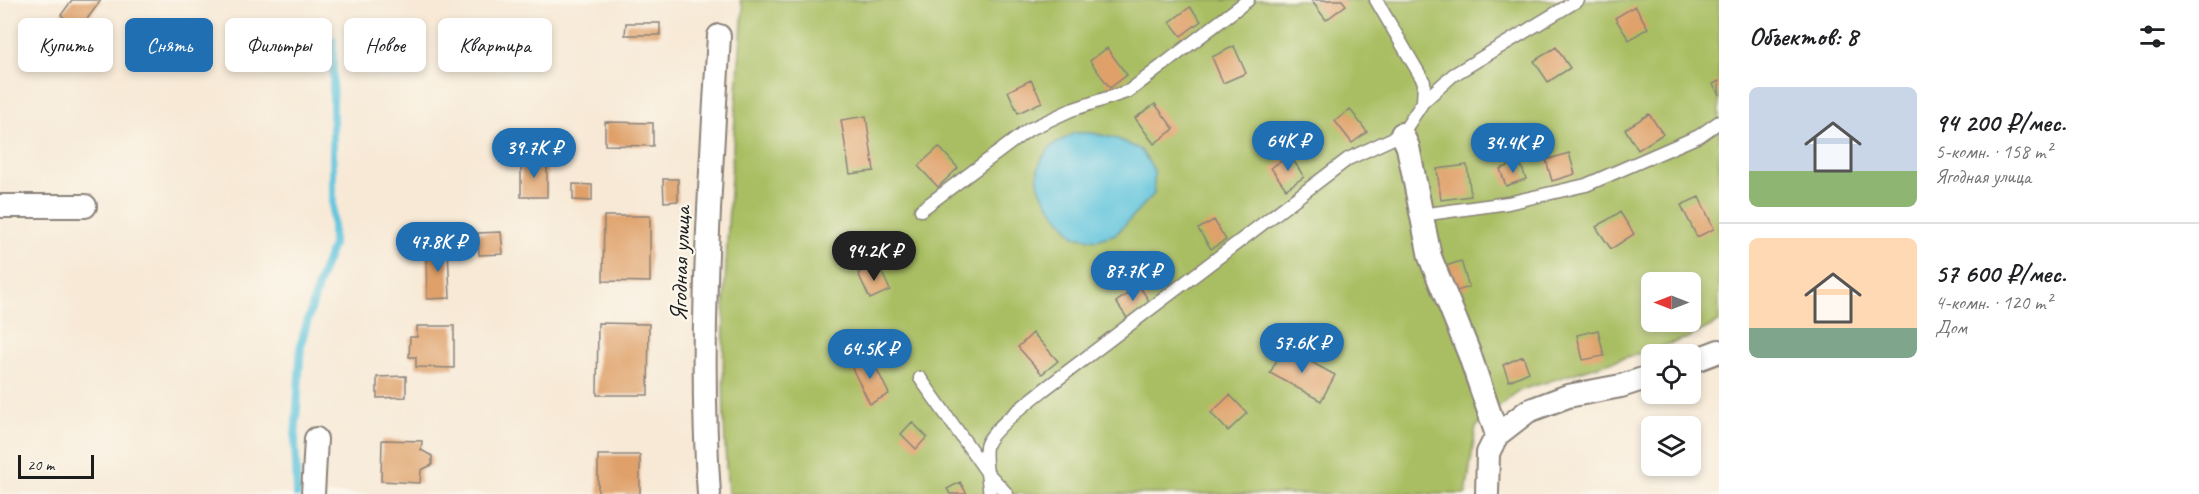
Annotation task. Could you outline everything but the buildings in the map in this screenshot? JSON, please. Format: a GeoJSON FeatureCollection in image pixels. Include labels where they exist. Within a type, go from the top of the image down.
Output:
{"type":"FeatureCollection","features":[{"type":"Feature","properties":{"kind":"street","name":"Ягодная улица"},"geometry":{"type":"LineString","coordinates":[[709,494],[705,432],[706,250],[719,36]]}},
{"type":"Feature","properties":{"kind":"street"},"geometry":{"type":"LineString","coordinates":[[1402,134],[1408,147],[1430,257],[1469,353],[1497,435]]}},
{"type":"Feature","properties":{"kind":"street"},"geometry":{"type":"LineString","coordinates":[[0,206],[86,206]]}},
{"type":"Feature","properties":{"kind":"street"},"geometry":{"type":"LineString","coordinates":[[1701,358],[1719,351]]}},
{"type":"Feature","properties":{"kind":"street"},"geometry":{"type":"LineString","coordinates":[[1487,494],[1488,453],[1497,435],[1528,411],[1568,396],[1621,386],[1641,380]]}},
{"type":"Feature","properties":{"kind":"street"},"geometry":{"type":"LineString","coordinates":[[313,494],[316,439]]}},
{"type":"Feature","properties":{"kind":"lane"},"geometry":{"type":"LineString","coordinates":[[921,210],[1028,130],[1071,110],[1129,91],[1248,0]]}},
{"type":"Feature","properties":{"kind":"lane"},"geometry":{"type":"LineString","coordinates":[[1376,0],[1424,82],[1423,102]]}},
{"type":"Feature","properties":{"kind":"lane"},"geometry":{"type":"LineString","coordinates":[[990,494],[986,471],[986,444],[999,427],[1046,388],[1348,159],[1402,134],[1423,102],[1453,75],[1578,0]]}},
{"type":"Feature","properties":{"kind":"lane"},"geometry":{"type":"LineString","coordinates":[[1421,215],[1508,204],[1586,185],[1699,136],[1719,122]]}},
{"type":"Feature","properties":{"kind":"lane"},"geometry":{"type":"LineString","coordinates":[[920,378],[986,471],[1007,494]]}},
{"type":"Feature","properties":{"kind":"green space"},"geometry":{"type":"Polygon","coordinates":[[[740,0],[1719,0],[1719,322],[1701,331],[1701,272],[1641,272],[1641,332],[1700,332],[1669,344],[1641,344],[1641,353],[1518,391],[1476,427],[1466,494],[728,494],[723,372],[730,190],[743,8],[740,0]]]}},
{"type":"Feature","properties":{"kind":"water"},"geometry":{"type":"Polygon","coordinates":[[[1074,133],[1092,133],[1118,139],[1141,150],[1154,170],[1154,194],[1116,234],[1096,240],[1074,236],[1042,194],[1038,183],[1041,160],[1052,146],[1074,133]]]}},
{"type":"Feature","properties":{"kind":"waterway"},"geometry":{"type":"LineString","coordinates":[[297,494],[295,439],[301,343],[333,245],[333,40]]}}]}
